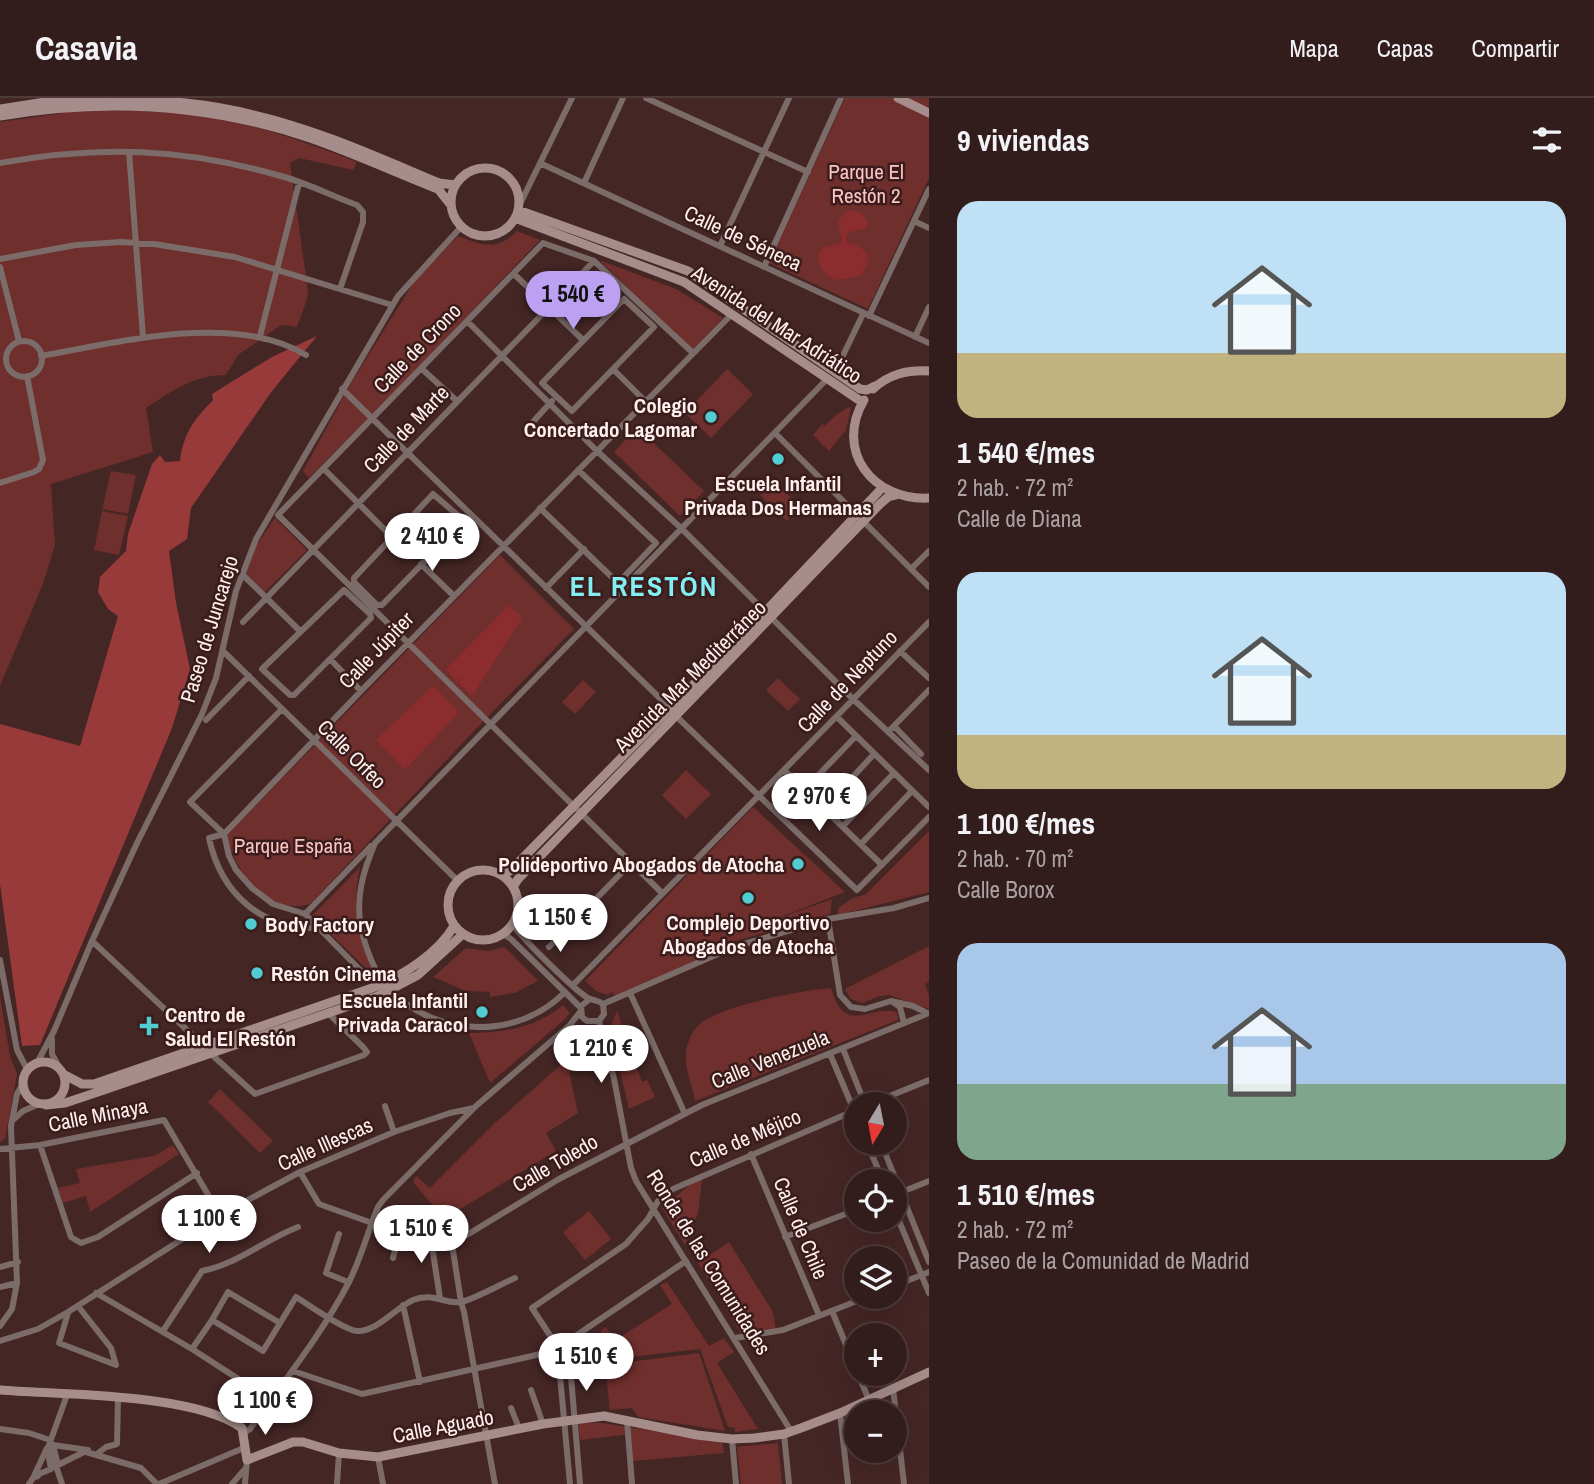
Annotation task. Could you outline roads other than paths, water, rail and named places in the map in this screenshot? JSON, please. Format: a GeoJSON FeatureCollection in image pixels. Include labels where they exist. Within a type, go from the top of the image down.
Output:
{"type":"FeatureCollection","features":[{"type":"Feature","properties":{"kind":"street"},"geometry":{"type":"LineString","coordinates":[[0,109],[68,100],[109,98],[202,104],[253,114],[310,131],[439,183],[455,184]]}},
{"type":"Feature","properties":{"kind":"street"},"geometry":{"type":"LineString","coordinates":[[0,116],[63,108],[147,107],[207,113],[310,138],[438,189],[450,204],[461,227],[480,236],[490,236],[509,226],[572,98]]}},
{"type":"Feature","properties":{"kind":"street"},"geometry":{"type":"LineString","coordinates":[[584,183],[623,98]]}},
{"type":"Feature","properties":{"kind":"street"},"geometry":{"type":"LineString","coordinates":[[646,98],[808,172]]}},
{"type":"Feature","properties":{"kind":"street"},"geometry":{"type":"LineString","coordinates":[[720,246],[789,98]]}},
{"type":"Feature","properties":{"kind":"street"},"geometry":{"type":"LineString","coordinates":[[764,267],[841,98]]}},
{"type":"Feature","properties":{"kind":"street"},"geometry":{"type":"LineString","coordinates":[[898,98],[929,113]]}},
{"type":"Feature","properties":{"kind":"street"},"geometry":{"type":"LineString","coordinates":[[129,152],[143,337]]}},
{"type":"Feature","properties":{"kind":"street"},"geometry":{"type":"LineString","coordinates":[[0,163],[65,153],[177,153],[284,177],[357,205],[363,212],[363,222],[340,289]]}},
{"type":"Feature","properties":{"kind":"street","name":"Calle de Séneca"},"geometry":{"type":"LineString","coordinates":[[542,163],[929,344]]}},
{"type":"Feature","properties":{"kind":"street"},"geometry":{"type":"LineString","coordinates":[[450,204],[455,184],[464,174],[484,168],[506,175],[514,184],[518,195],[517,211]]}},
{"type":"Feature","properties":{"kind":"street"},"geometry":{"type":"LineString","coordinates":[[260,336],[299,183]]}},
{"type":"Feature","properties":{"kind":"street"},"geometry":{"type":"LineString","coordinates":[[621,585],[662,548],[832,375],[866,315],[929,189]]}},
{"type":"Feature","properties":{"kind":"street","name":"Avenida del Mar Adriático"},"geometry":{"type":"LineString","coordinates":[[517,211],[684,282],[832,375]]}},
{"type":"Feature","properties":{"kind":"street","name":"Avenida del Mar Adriático"},"geometry":{"type":"LineString","coordinates":[[517,211],[688,271],[832,375],[862,402]]}},
{"type":"Feature","properties":{"kind":"street"},"geometry":{"type":"LineString","coordinates":[[914,221],[929,228]]}},
{"type":"Feature","properties":{"kind":"street","name":"Paseo de Juncarejo"},"geometry":{"type":"LineString","coordinates":[[37,1063],[54,1031],[137,843],[202,714],[216,678],[230,611],[256,539],[392,305],[406,285],[461,227]]}},
{"type":"Feature","properties":{"kind":"street"},"geometry":{"type":"LineString","coordinates":[[0,259],[76,245],[136,243],[235,257],[392,305]]}},
{"type":"Feature","properties":{"kind":"street","name":"Calle de Crono"},"geometry":{"type":"LineString","coordinates":[[313,550],[278,515],[543,243],[594,261]]}},
{"type":"Feature","properties":{"kind":"street"},"geometry":{"type":"LineString","coordinates":[[594,261],[693,353]]}},
{"type":"Feature","properties":{"kind":"street","name":"Calle de Marte"},"geometry":{"type":"LineString","coordinates":[[243,622],[594,261]]}},
{"type":"Feature","properties":{"kind":"street"},"geometry":{"type":"LineString","coordinates":[[0,267],[19,341]]}},
{"type":"Feature","properties":{"kind":"street"},"geometry":{"type":"LineString","coordinates":[[514,274],[583,340]]}},
{"type":"Feature","properties":{"kind":"street"},"geometry":{"type":"LineString","coordinates":[[624,299],[654,327],[572,411],[541,383],[583,340],[624,299]]}},
{"type":"Feature","properties":{"kind":"street"},"geometry":{"type":"LineString","coordinates":[[915,337],[929,307]]}},
{"type":"Feature","properties":{"kind":"street","name":"Calle Júpiter"},"geometry":{"type":"LineString","coordinates":[[223,834],[407,643],[732,314]]}},
{"type":"Feature","properties":{"kind":"street"},"geometry":{"type":"LineString","coordinates":[[467,321],[853,699],[891,729],[919,756],[929,770]]}},
{"type":"Feature","properties":{"kind":"street"},"geometry":{"type":"LineString","coordinates":[[41,356],[143,337],[202,334],[260,336],[291,346],[306,355]]}},
{"type":"Feature","properties":{"kind":"street"},"geometry":{"type":"LineString","coordinates":[[19,341],[24,341],[35,345],[41,356],[37,371],[27,376],[16,374],[8,366],[6,354],[9,348],[19,341]]}},
{"type":"Feature","properties":{"kind":"street"},"geometry":{"type":"LineString","coordinates":[[0,369],[8,366]]}},
{"type":"Feature","properties":{"kind":"street"},"geometry":{"type":"LineString","coordinates":[[422,369],[457,401]]}},
{"type":"Feature","properties":{"kind":"street"},"geometry":{"type":"LineString","coordinates":[[613,369],[646,402]]}},
{"type":"Feature","properties":{"kind":"street"},"geometry":{"type":"LineString","coordinates":[[832,375],[867,390],[898,373],[929,371]]}},
{"type":"Feature","properties":{"kind":"street"},"geometry":{"type":"LineString","coordinates":[[0,483],[34,472],[42,465],[43,456],[27,376]]}},
{"type":"Feature","properties":{"kind":"street"},"geometry":{"type":"LineString","coordinates":[[875,386],[862,402],[855,420],[854,439],[858,458],[868,475],[882,488],[913,499],[929,498]]}},
{"type":"Feature","properties":{"kind":"street"},"geometry":{"type":"LineString","coordinates":[[342,389],[858,890],[929,817]]}},
{"type":"Feature","properties":{"kind":"street"},"geometry":{"type":"LineString","coordinates":[[531,424],[556,397]]}},
{"type":"Feature","properties":{"kind":"street"},"geometry":{"type":"LineString","coordinates":[[775,433],[929,587]]}},
{"type":"Feature","properties":{"kind":"street"},"geometry":{"type":"LineString","coordinates":[[324,469],[392,537]]}},
{"type":"Feature","properties":{"kind":"street"},"geometry":{"type":"LineString","coordinates":[[578,470],[662,548]]}},
{"type":"Feature","properties":{"kind":"street","name":"Avenida Mar Mediterráneo"},"geometry":{"type":"LineString","coordinates":[[861,518],[882,488]]}},
{"type":"Feature","properties":{"kind":"street"},"geometry":{"type":"LineString","coordinates":[[432,495],[437,495],[463,522],[421,564],[382,605],[377,605],[354,582],[354,578],[432,495]]}},
{"type":"Feature","properties":{"kind":"street","name":"Avenida Mar Mediterráneo"},"geometry":{"type":"LineString","coordinates":[[502,875],[510,871],[672,711],[861,518],[888,497],[896,495]]}},
{"type":"Feature","properties":{"kind":"street"},"geometry":{"type":"LineString","coordinates":[[540,508],[621,585]]}},
{"type":"Feature","properties":{"kind":"street"},"geometry":{"type":"LineString","coordinates":[[305,914],[586,626],[656,543]]}},
{"type":"Feature","properties":{"kind":"street"},"geometry":{"type":"LineString","coordinates":[[313,550],[662,893]]}},
{"type":"Feature","properties":{"kind":"street"},"geometry":{"type":"LineString","coordinates":[[546,588],[584,550]]}},
{"type":"Feature","properties":{"kind":"street"},"geometry":{"type":"LineString","coordinates":[[911,569],[929,551]]}},
{"type":"Feature","properties":{"kind":"street"},"geometry":{"type":"LineString","coordinates":[[421,564],[454,596]]}},
{"type":"Feature","properties":{"kind":"street"},"geometry":{"type":"LineString","coordinates":[[242,574],[300,631]]}},
{"type":"Feature","properties":{"kind":"street"},"geometry":{"type":"LineString","coordinates":[[339,592],[346,592],[370,614],[370,619],[330,659],[294,695],[288,693],[262,669],[339,592]]}},
{"type":"Feature","properties":{"kind":"street","name":"Calle de Neptuno"},"geometry":{"type":"LineString","coordinates":[[573,985],[929,622]]}},
{"type":"Feature","properties":{"kind":"street","name":"Calle Orfeo"},"geometry":{"type":"LineString","coordinates":[[223,651],[457,880]]}},
{"type":"Feature","properties":{"kind":"street"},"geometry":{"type":"LineString","coordinates":[[900,651],[929,678]]}},
{"type":"Feature","properties":{"kind":"street"},"geometry":{"type":"LineString","coordinates":[[330,659],[361,691]]}},
{"type":"Feature","properties":{"kind":"street"},"geometry":{"type":"LineString","coordinates":[[206,720],[249,676]]}},
{"type":"Feature","properties":{"kind":"street"},"geometry":{"type":"LineString","coordinates":[[891,729],[929,690]]}},
{"type":"Feature","properties":{"kind":"street"},"geometry":{"type":"LineString","coordinates":[[282,709],[190,802],[223,834],[236,870],[252,888],[273,904],[305,914],[367,977],[379,972]]}},
{"type":"Feature","properties":{"kind":"street","name":"Avenida Mar Mediterráneo"},"geometry":{"type":"LineString","coordinates":[[513,887],[518,878],[581,813],[672,711]]}},
{"type":"Feature","properties":{"kind":"street"},"geometry":{"type":"LineString","coordinates":[[837,717],[929,807]]}},
{"type":"Feature","properties":{"kind":"street"},"geometry":{"type":"LineString","coordinates":[[805,789],[856,736]]}},
{"type":"Feature","properties":{"kind":"street"},"geometry":{"type":"LineString","coordinates":[[919,756],[929,747]]}},
{"type":"Feature","properties":{"kind":"street"},"geometry":{"type":"LineString","coordinates":[[824,808],[874,754]]}},
{"type":"Feature","properties":{"kind":"street"},"geometry":{"type":"LineString","coordinates":[[785,771],[882,865]]}},
{"type":"Feature","properties":{"kind":"street"},"geometry":{"type":"LineString","coordinates":[[843,826],[894,773]]}},
{"type":"Feature","properties":{"kind":"street"},"geometry":{"type":"LineString","coordinates":[[861,844],[912,791]]}},
{"type":"Feature","properties":{"kind":"street"},"geometry":{"type":"LineString","coordinates":[[223,834],[209,838],[219,869],[241,899],[270,920],[298,927],[318,928]]}},
{"type":"Feature","properties":{"kind":"street"},"geometry":{"type":"LineString","coordinates":[[375,843],[363,874],[360,917],[366,944],[388,987],[425,1014],[448,1024],[482,1028],[500,1026],[538,1012],[552,1005],[565,992]]}},
{"type":"Feature","properties":{"kind":"street"},"geometry":{"type":"LineString","coordinates":[[549,947],[631,863]]}},
{"type":"Feature","properties":{"kind":"street"},"geometry":{"type":"LineString","coordinates":[[478,870],[494,871],[502,875],[513,887],[518,906],[512,924],[503,934],[483,940],[463,934],[450,918],[448,898],[457,880],[478,870]]}},
{"type":"Feature","properties":{"kind":"street"},"geometry":{"type":"LineString","coordinates":[[241,899],[252,888]]}},
{"type":"Feature","properties":{"kind":"street"},"geometry":{"type":"LineString","coordinates":[[603,1004],[734,947],[828,919],[894,908],[929,898]]}},
{"type":"Feature","properties":{"kind":"street"},"geometry":{"type":"LineString","coordinates":[[828,919],[840,995],[851,1007],[865,1009],[891,1001],[928,1013]]}},
{"type":"Feature","properties":{"kind":"street"},"geometry":{"type":"LineString","coordinates":[[503,934],[565,992],[586,1021],[599,1021],[604,1014],[603,1004],[596,999],[590,999],[573,985],[517,932],[512,924]]}},
{"type":"Feature","properties":{"kind":"street"},"geometry":{"type":"LineString","coordinates":[[22,1086],[27,1097],[42,1104],[65,1103],[388,987],[425,957],[454,926]]}},
{"type":"Feature","properties":{"kind":"street"},"geometry":{"type":"LineString","coordinates":[[0,1326],[12,1309],[17,1283],[12,1121],[17,1094],[27,1069],[37,1063],[49,1063],[82,1083],[94,1084],[328,1013],[425,970],[463,934]]}},
{"type":"Feature","properties":{"kind":"street"},"geometry":{"type":"LineString","coordinates":[[92,941],[255,1094],[367,1052],[328,1013]]}},
{"type":"Feature","properties":{"kind":"street"},"geometry":{"type":"LineString","coordinates":[[0,960],[16,1050],[27,1069]]}},
{"type":"Feature","properties":{"kind":"street"},"geometry":{"type":"LineString","coordinates":[[630,993],[685,1114]]}},
{"type":"Feature","properties":{"kind":"street"},"geometry":{"type":"LineString","coordinates":[[580,1010],[590,999]]}},
{"type":"Feature","properties":{"kind":"street"},"geometry":{"type":"LineString","coordinates":[[891,1001],[900,1007],[904,1023]]}},
{"type":"Feature","properties":{"kind":"street","name":"Calle Illescas"},"geometry":{"type":"LineString","coordinates":[[0,1341],[38,1329],[220,1215],[300,1172],[394,1132],[450,1113],[474,1108],[569,1026],[580,1010]]}},
{"type":"Feature","properties":{"kind":"street","name":"Calle Venezuela"},"geometry":{"type":"LineString","coordinates":[[626,1143],[685,1114],[928,1013]]}},
{"type":"Feature","properties":{"kind":"street","name":"Calle Illescas"},"geometry":{"type":"LineString","coordinates":[[569,1026],[586,1021]]}},
{"type":"Feature","properties":{"kind":"street","name":"Ronda de las Comunidades"},"geometry":{"type":"LineString","coordinates":[[599,1021],[636,1181],[735,1338],[788,1432]]}},
{"type":"Feature","properties":{"kind":"street","name":"Paseo de Juncarejo"},"geometry":{"type":"LineString","coordinates":[[54,1031],[52,1054],[61,1072]]}},
{"type":"Feature","properties":{"kind":"street"},"geometry":{"type":"LineString","coordinates":[[842,1049],[862,1092]]}},
{"type":"Feature","properties":{"kind":"street"},"geometry":{"type":"LineString","coordinates":[[830,1054],[846,1092]]}},
{"type":"Feature","properties":{"kind":"street"},"geometry":{"type":"LineString","coordinates":[[12,1121],[23,1111],[53,1103],[63,1093],[65,1087],[61,1072]]}},
{"type":"Feature","properties":{"kind":"street"},"geometry":{"type":"LineString","coordinates":[[898,1092],[929,1080]]}},
{"type":"Feature","properties":{"kind":"street"},"geometry":{"type":"LineString","coordinates":[[386,1106],[394,1132]]}},
{"type":"Feature","properties":{"kind":"street"},"geometry":{"type":"LineString","coordinates":[[244,1433],[250,1429],[293,1371],[329,1316],[348,1282],[383,1200],[474,1108]]}},
{"type":"Feature","properties":{"kind":"street"},"geometry":{"type":"LineString","coordinates":[[450,1113],[457,1125]]}},
{"type":"Feature","properties":{"kind":"street","name":"Calle de Méjico"},"geometry":{"type":"LineString","coordinates":[[563,1347],[555,1343],[532,1308],[626,1244],[648,1219],[653,1207],[673,1189],[844,1116]]}},
{"type":"Feature","properties":{"kind":"street","name":"Calle Minaya"},"geometry":{"type":"LineString","coordinates":[[0,1149],[40,1145],[164,1120],[220,1215]]}},
{"type":"Feature","properties":{"kind":"street","name":"Calle Toledo"},"geometry":{"type":"LineString","coordinates":[[453,1244],[559,1179],[626,1143]]}},
{"type":"Feature","properties":{"kind":"street"},"geometry":{"type":"LineString","coordinates":[[40,1145],[71,1237],[81,1243],[98,1237],[197,1173]]}},
{"type":"Feature","properties":{"kind":"street","name":"Calle de Chile"},"geometry":{"type":"LineString","coordinates":[[751,1154],[819,1315]]}},
{"type":"Feature","properties":{"kind":"street"},"geometry":{"type":"LineString","coordinates":[[300,1172],[319,1204],[372,1223]]}},
{"type":"Feature","properties":{"kind":"street"},"geometry":{"type":"LineString","coordinates":[[907,1189],[929,1181]]}},
{"type":"Feature","properties":{"kind":"street"},"geometry":{"type":"LineString","coordinates":[[436,1213],[453,1244],[461,1302],[495,1484]]}},
{"type":"Feature","properties":{"kind":"street"},"geometry":{"type":"LineString","coordinates":[[785,1237],[844,1215]]}},
{"type":"Feature","properties":{"kind":"street"},"geometry":{"type":"LineString","coordinates":[[907,1215],[929,1262]]}},
{"type":"Feature","properties":{"kind":"street"},"geometry":{"type":"LineString","coordinates":[[163,1331],[202,1271],[250,1254],[277,1235],[298,1227]]}},
{"type":"Feature","properties":{"kind":"street"},"geometry":{"type":"LineString","coordinates":[[905,1232],[925,1273],[929,1293]]}},
{"type":"Feature","properties":{"kind":"street"},"geometry":{"type":"LineString","coordinates":[[393,1258],[396,1247],[415,1234],[426,1233],[431,1240],[440,1298]]}},
{"type":"Feature","properties":{"kind":"street"},"geometry":{"type":"LineString","coordinates":[[339,1234],[326,1273],[348,1282]]}},
{"type":"Feature","properties":{"kind":"street"},"geometry":{"type":"LineString","coordinates":[[570,1484],[558,1354],[571,1339],[686,1261]]}},
{"type":"Feature","properties":{"kind":"street"},"geometry":{"type":"LineString","coordinates":[[0,1267],[18,1262]]}},
{"type":"Feature","properties":{"kind":"street"},"geometry":{"type":"LineString","coordinates":[[907,1281],[925,1273]]}},
{"type":"Feature","properties":{"kind":"street"},"geometry":{"type":"LineString","coordinates":[[212,1320],[263,1351],[296,1297],[329,1316],[343,1328],[362,1330],[374,1326],[417,1298],[461,1302],[515,1278]]}},
{"type":"Feature","properties":{"kind":"street"},"geometry":{"type":"LineString","coordinates":[[0,1287],[17,1283]]}},
{"type":"Feature","properties":{"kind":"street"},"geometry":{"type":"LineString","coordinates":[[192,1349],[228,1292],[280,1323]]}},
{"type":"Feature","properties":{"kind":"street"},"geometry":{"type":"LineString","coordinates":[[96,1293],[163,1331],[271,1400]]}},
{"type":"Feature","properties":{"kind":"street"},"geometry":{"type":"LineString","coordinates":[[403,1305],[420,1382]]}},
{"type":"Feature","properties":{"kind":"street"},"geometry":{"type":"LineString","coordinates":[[68,1312],[59,1343],[116,1365],[111,1348],[78,1306]]}},
{"type":"Feature","properties":{"kind":"street"},"geometry":{"type":"LineString","coordinates":[[735,1338],[783,1330],[844,1306]]}},
{"type":"Feature","properties":{"kind":"street"},"geometry":{"type":"LineString","coordinates":[[0,1311],[12,1309]]}},
{"type":"Feature","properties":{"kind":"street"},"geometry":{"type":"LineString","coordinates":[[832,1311],[844,1340]]}},
{"type":"Feature","properties":{"kind":"street"},"geometry":{"type":"LineString","coordinates":[[293,1371],[362,1394],[563,1347]]}},
{"type":"Feature","properties":{"kind":"street"},"geometry":{"type":"LineString","coordinates":[[563,1347],[569,1353],[580,1484]]}},
{"type":"Feature","properties":{"kind":"street","name":"Calle Aguado"},"geometry":{"type":"LineString","coordinates":[[869,1400],[929,1372]]}},
{"type":"Feature","properties":{"kind":"street"},"geometry":{"type":"LineString","coordinates":[[863,1386],[869,1400]]}},
{"type":"Feature","properties":{"kind":"street"},"geometry":{"type":"LineString","coordinates":[[893,1388],[904,1484]]}},
{"type":"Feature","properties":{"kind":"street"},"geometry":{"type":"LineString","coordinates":[[531,1390],[543,1424]]}},
{"type":"Feature","properties":{"kind":"street"},"geometry":{"type":"LineString","coordinates":[[0,1391],[174,1404],[218,1415],[236,1424],[244,1433],[247,1464],[245,1484]]}},
{"type":"Feature","properties":{"kind":"street"},"geometry":{"type":"LineString","coordinates":[[62,1484],[50,1443],[67,1395]]}},
{"type":"Feature","properties":{"kind":"street"},"geometry":{"type":"LineString","coordinates":[[50,1443],[58,1465],[117,1444],[118,1398]]}},
{"type":"Feature","properties":{"kind":"street"},"geometry":{"type":"LineString","coordinates":[[511,1408],[519,1429]]}},
{"type":"Feature","properties":{"kind":"street","name":"Calle Aguado"},"geometry":{"type":"LineString","coordinates":[[247,1464],[293,1442],[303,1442],[339,1453],[378,1457],[543,1424],[604,1416],[697,1435],[732,1439],[788,1432],[844,1411]]}},
{"type":"Feature","properties":{"kind":"street"},"geometry":{"type":"LineString","coordinates":[[840,1413],[848,1484]]}},
{"type":"Feature","properties":{"kind":"street"},"geometry":{"type":"LineString","coordinates":[[628,1419],[632,1484]]}},
{"type":"Feature","properties":{"kind":"street"},"geometry":{"type":"LineString","coordinates":[[0,1429],[29,1433],[53,1445],[88,1450],[141,1468],[158,1484],[246,1447]]}},
{"type":"Feature","properties":{"kind":"street"},"geometry":{"type":"LineString","coordinates":[[788,1432],[789,1484]]}},
{"type":"Feature","properties":{"kind":"street"},"geometry":{"type":"LineString","coordinates":[[732,1439],[736,1484]]}},
{"type":"Feature","properties":{"kind":"street"},"geometry":{"type":"LineString","coordinates":[[29,1484],[33,1478],[91,1453]]}},
{"type":"Feature","properties":{"kind":"street"},"geometry":{"type":"LineString","coordinates":[[337,1484],[339,1453]]}},
{"type":"Feature","properties":{"kind":"street"},"geometry":{"type":"LineString","coordinates":[[378,1457],[383,1484]]}},
{"type":"Feature","properties":{"kind":"street"},"geometry":{"type":"LineString","coordinates":[[232,1484],[247,1464]]}},
{"type":"Feature","properties":{"kind":"place","name":"Colegio Concertado Lagomar"},"geometry":{"type":"Point","coordinates":[711,417]}},
{"type":"Feature","properties":{"kind":"place","name":"Escuela Infantil Privada Dos Hermanas"},"geometry":{"type":"Point","coordinates":[778,459]}},
{"type":"Feature","properties":{"kind":"place","name":"Polideportivo Abogados de Atocha"},"geometry":{"type":"Point","coordinates":[798,864]}},
{"type":"Feature","properties":{"kind":"place","name":"Complejo Deportivo Abogados de Atocha"},"geometry":{"type":"Point","coordinates":[748,898]}},
{"type":"Feature","properties":{"kind":"place","name":"Body Factory"},"geometry":{"type":"Point","coordinates":[251,924]}},
{"type":"Feature","properties":{"kind":"place","name":"Restón Cinema"},"geometry":{"type":"Point","coordinates":[257,973]}},
{"type":"Feature","properties":{"kind":"place","name":"Escuela Infantil Privada Caracol"},"geometry":{"type":"Point","coordinates":[482,1012]}},
{"type":"Feature","properties":{"kind":"place","name":"Centro de Salud El Restón"},"geometry":{"type":"Point","coordinates":[149,1026]}},
{"type":"Feature","properties":{"kind":"district","name":"EL RESTÓN"},"geometry":{"type":"Point","coordinates":[644,586]}},
{"type":"Feature","properties":{"kind":"park label","name":"Parque El Restón 2"},"geometry":{"type":"Point","coordinates":[866,183]}},
{"type":"Feature","properties":{"kind":"park label","name":"Parque España"},"geometry":{"type":"Point","coordinates":[293,845]}}]}
